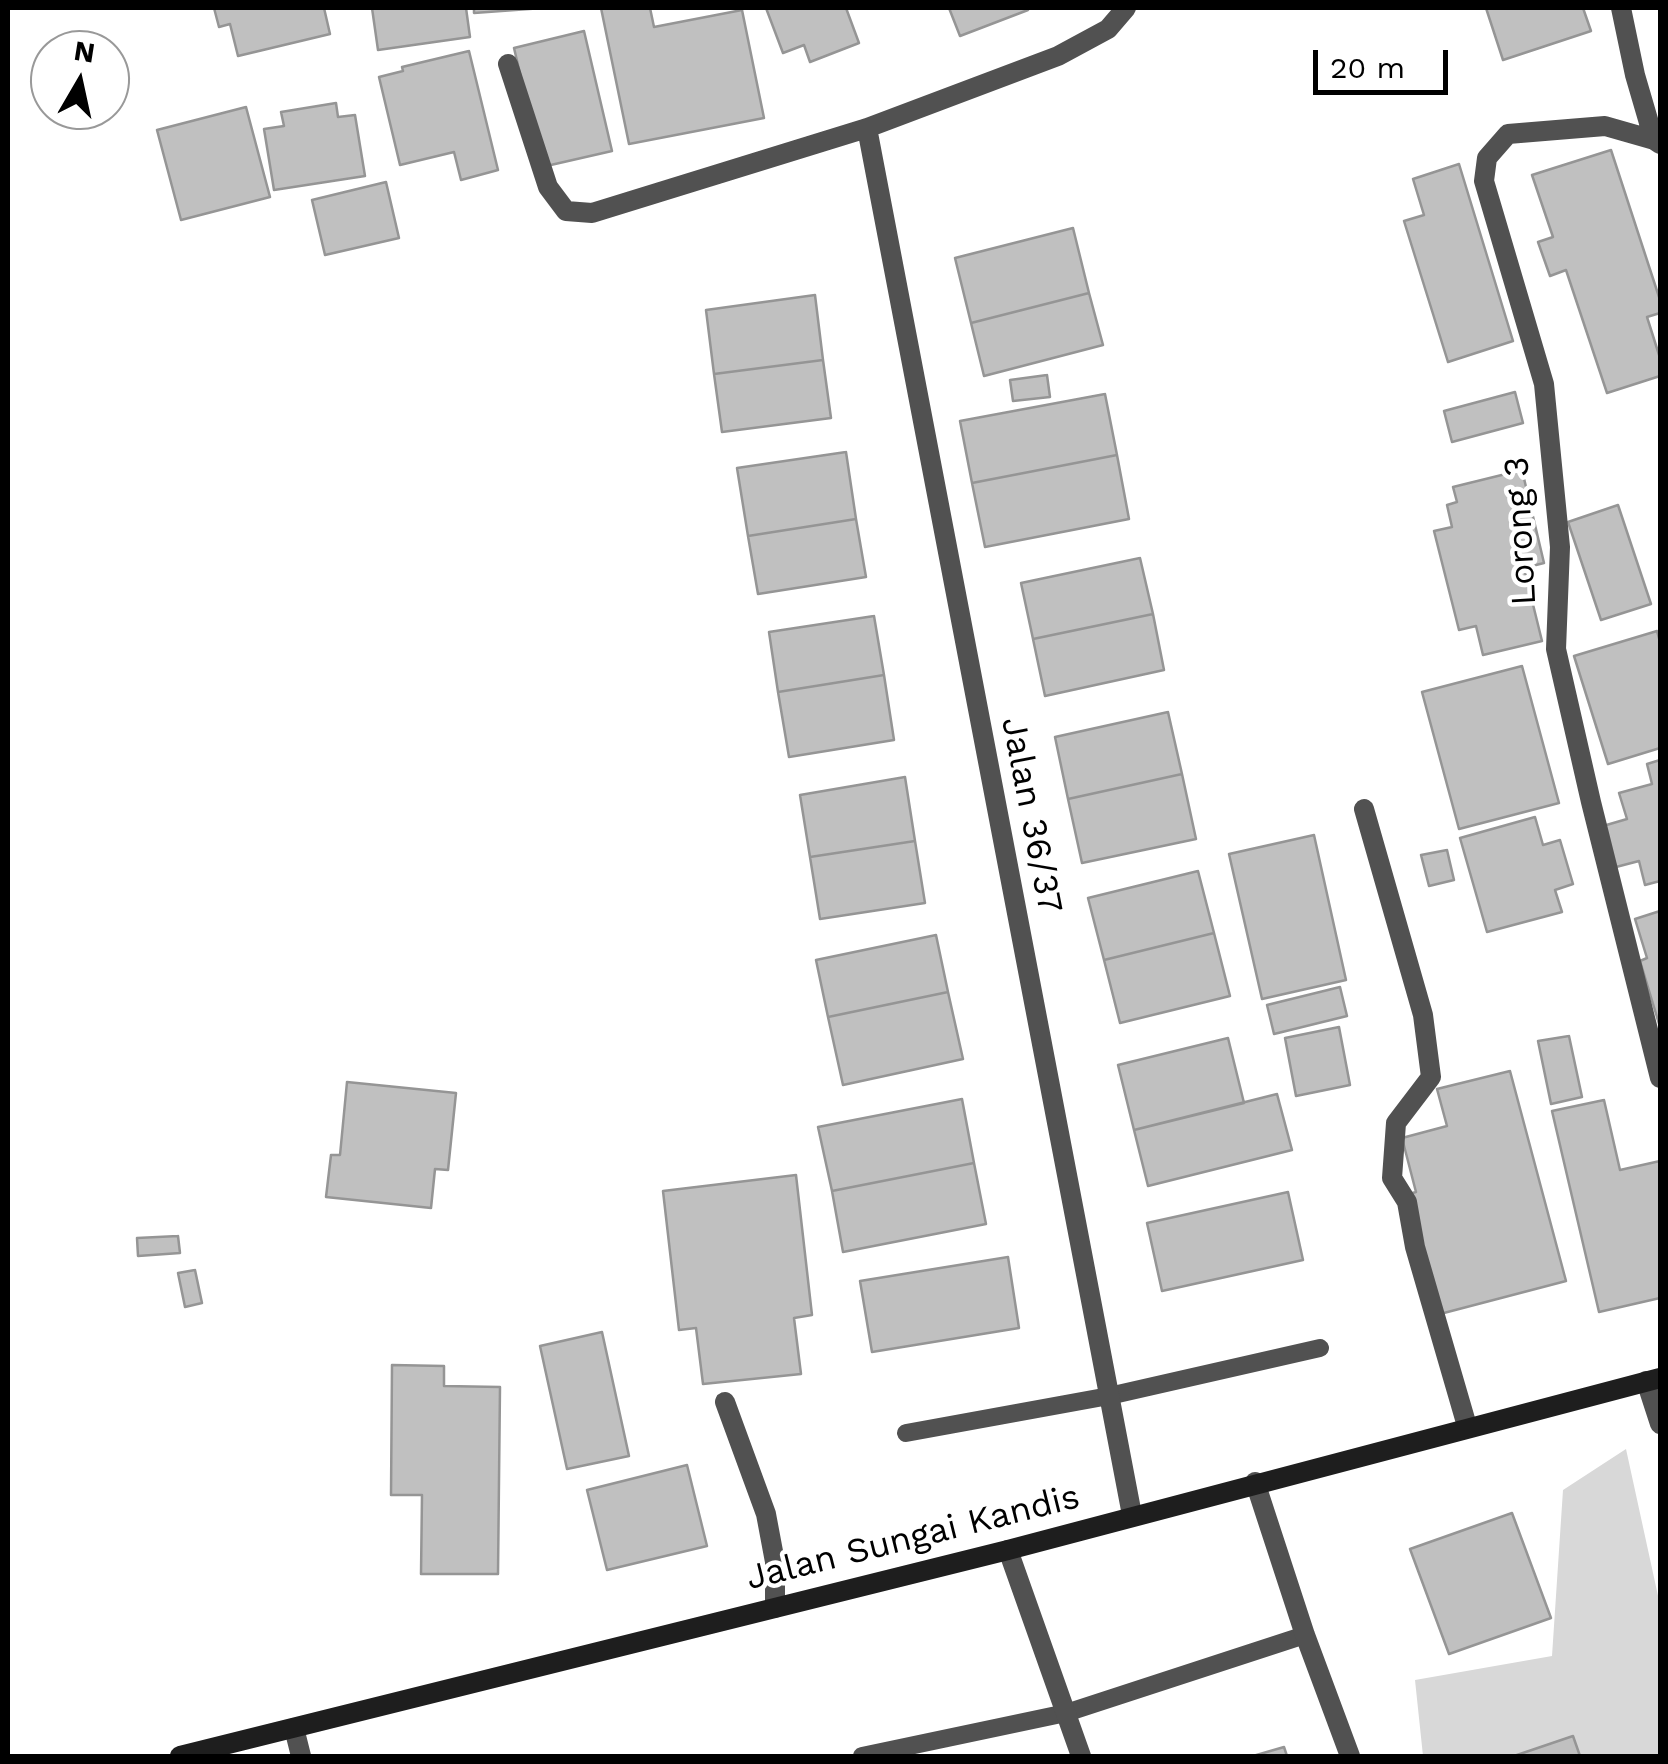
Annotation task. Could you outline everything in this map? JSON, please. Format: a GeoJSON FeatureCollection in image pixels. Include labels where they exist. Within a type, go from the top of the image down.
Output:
{"type":"FeatureCollection","features":[{"type":"Feature","properties":{"kind":"street"},"geometry":{"type":"LineString","coordinates":[[508,64],[548,186],[566,211],[592,213],[867,128],[1058,56],[1108,29],[1126,8]]}},
{"type":"Feature","properties":{"kind":"street","name":"Lorong 3"},"geometry":{"type":"LineString","coordinates":[[1621,8],[1657,142]]}},
{"type":"Feature","properties":{"kind":"street","name":"Lorong 3"},"geometry":{"type":"LineString","coordinates":[[1657,142],[1605,126],[1508,134],[1487,158],[1484,181],[1544,384],[1560,546],[1556,648],[1590,802],[1660,1078]]}},
{"type":"Feature","properties":{"kind":"street","name":"Jalan 36/37"},"geometry":{"type":"LineString","coordinates":[[867,128],[1132,1515]]}},
{"type":"Feature","properties":{"kind":"street"},"geometry":{"type":"LineString","coordinates":[[1364,810],[1422,1016],[1431,1077],[1396,1123],[1392,1178],[1406,1202],[1467,1426]]}},
{"type":"Feature","properties":{"kind":"street"},"geometry":{"type":"LineString","coordinates":[[1654,1379],[1660,1424]]}},
{"type":"Feature","properties":{"kind":"street","name":"Jalan Sungai Kandis"},"geometry":{"type":"LineString","coordinates":[[180,1756],[1008,1550],[1654,1379]]}},
{"type":"Feature","properties":{"kind":"street"},"geometry":{"type":"LineString","coordinates":[[725,1402],[766,1514],[775,1562],[775,1608]]}},
{"type":"Feature","properties":{"kind":"street"},"geometry":{"type":"LineString","coordinates":[[1255,1482],[1350,1756]]}},
{"type":"Feature","properties":{"kind":"street"},"geometry":{"type":"LineString","coordinates":[[1008,1550],[1081,1756]]}},
{"type":"Feature","properties":{"kind":"street"},"geometry":{"type":"LineString","coordinates":[[294,1728],[301,1756]]}},
{"type":"Feature","properties":{"kind":"lane"},"geometry":{"type":"LineString","coordinates":[[906,1433],[1109,1396],[1320,1348]]}},
{"type":"Feature","properties":{"kind":"lane"},"geometry":{"type":"LineString","coordinates":[[862,1756],[1066,1713],[1305,1635]]}},
{"type":"Feature","properties":{"kind":"shaded area"},"geometry":{"type":"Polygon","coordinates":[[[1626,1449],[1660,1605],[1660,1756],[1423,1756],[1415,1680],[1552,1656],[1563,1490],[1626,1449]]]}},
{"type":"Feature","properties":{"kind":"building"},"geometry":{"type":"Polygon","coordinates":[[[214,8],[324,8],[330,34],[238,56],[230,24],[219,27],[214,8]]]}},
{"type":"Feature","properties":{"kind":"building"},"geometry":{"type":"Polygon","coordinates":[[[372,8],[466,8],[470,37],[378,50],[372,8]]]}},
{"type":"Feature","properties":{"kind":"building"},"geometry":{"type":"Polygon","coordinates":[[[474,8],[543,8],[474,13],[474,8]]]}},
{"type":"Feature","properties":{"kind":"building"},"geometry":{"type":"Polygon","coordinates":[[[601,8],[650,8],[654,27],[742,10],[764,118],[629,144],[601,8]]]}},
{"type":"Feature","properties":{"kind":"building"},"geometry":{"type":"Polygon","coordinates":[[[766,8],[846,8],[859,43],[810,62],[804,45],[783,53],[766,8]]]}},
{"type":"Feature","properties":{"kind":"building"},"geometry":{"type":"Polygon","coordinates":[[[949,8],[1027,8],[1028,10],[960,36],[949,8]]]}},
{"type":"Feature","properties":{"kind":"building"},"geometry":{"type":"Polygon","coordinates":[[[1486,8],[1583,8],[1591,31],[1503,60],[1486,8]]]}},
{"type":"Feature","properties":{"kind":"building"},"geometry":{"type":"Polygon","coordinates":[[[584,31],[612,151],[542,167],[514,48],[584,31]]]}},
{"type":"Feature","properties":{"kind":"building"},"geometry":{"type":"Polygon","coordinates":[[[469,51],[498,170],[461,180],[454,152],[400,165],[379,77],[403,71],[402,67],[469,51]]]}},
{"type":"Feature","properties":{"kind":"building"},"geometry":{"type":"Polygon","coordinates":[[[336,103],[338,117],[355,115],[365,176],[274,190],[264,129],[284,126],[281,112],[336,103]]]}},
{"type":"Feature","properties":{"kind":"building"},"geometry":{"type":"Polygon","coordinates":[[[246,107],[270,197],[181,220],[157,130],[246,107]]]}},
{"type":"Feature","properties":{"kind":"building"},"geometry":{"type":"Polygon","coordinates":[[[1611,150],[1660,300],[1660,313],[1647,317],[1660,358],[1660,376],[1607,393],[1566,270],[1550,276],[1538,242],[1553,237],[1532,175],[1611,150]]]}},
{"type":"Feature","properties":{"kind":"building"},"geometry":{"type":"Polygon","coordinates":[[[1459,164],[1513,341],[1448,362],[1404,221],[1424,215],[1413,179],[1459,164]]]}},
{"type":"Feature","properties":{"kind":"building"},"geometry":{"type":"Polygon","coordinates":[[[386,182],[399,238],[325,255],[312,200],[386,182]]]}},
{"type":"Feature","properties":{"kind":"building"},"geometry":{"type":"Polygon","coordinates":[[[1073,228],[1089,293],[971,323],[955,258],[1073,228]]]}},
{"type":"Feature","properties":{"kind":"building"},"geometry":{"type":"Polygon","coordinates":[[[1089,293],[1103,345],[984,376],[971,323],[1089,293]]]}},
{"type":"Feature","properties":{"kind":"building"},"geometry":{"type":"Polygon","coordinates":[[[815,295],[823,360],[714,374],[706,310],[815,295]]]}},
{"type":"Feature","properties":{"kind":"building"},"geometry":{"type":"Polygon","coordinates":[[[823,360],[831,418],[722,432],[714,374],[823,360]]]}},
{"type":"Feature","properties":{"kind":"building"},"geometry":{"type":"Polygon","coordinates":[[[1047,375],[1050,397],[1013,401],[1010,380],[1047,375]]]}},
{"type":"Feature","properties":{"kind":"building"},"geometry":{"type":"Polygon","coordinates":[[[1515,392],[1523,423],[1452,442],[1444,411],[1515,392]]]}},
{"type":"Feature","properties":{"kind":"building"},"geometry":{"type":"Polygon","coordinates":[[[1105,394],[1117,455],[972,483],[960,421],[1105,394]]]}},
{"type":"Feature","properties":{"kind":"building"},"geometry":{"type":"Polygon","coordinates":[[[846,452],[856,519],[748,536],[737,468],[846,452]]]}},
{"type":"Feature","properties":{"kind":"building"},"geometry":{"type":"Polygon","coordinates":[[[1117,455],[1129,519],[985,547],[972,483],[1117,455]]]}},
{"type":"Feature","properties":{"kind":"building"},"geometry":{"type":"Polygon","coordinates":[[[1522,470],[1544,563],[1524,568],[1542,641],[1483,655],[1476,626],[1459,630],[1434,531],[1452,527],[1447,505],[1457,502],[1453,487],[1522,470]]]}},
{"type":"Feature","properties":{"kind":"building"},"geometry":{"type":"Polygon","coordinates":[[[1618,505],[1651,604],[1601,620],[1568,522],[1618,505]]]}},
{"type":"Feature","properties":{"kind":"building"},"geometry":{"type":"Polygon","coordinates":[[[856,519],[866,577],[758,594],[748,536],[856,519]]]}},
{"type":"Feature","properties":{"kind":"building"},"geometry":{"type":"Polygon","coordinates":[[[1140,558],[1153,614],[1033,639],[1021,583],[1140,558]]]}},
{"type":"Feature","properties":{"kind":"building"},"geometry":{"type":"Polygon","coordinates":[[[1153,614],[1164,670],[1045,696],[1033,639],[1153,614]]]}},
{"type":"Feature","properties":{"kind":"building"},"geometry":{"type":"Polygon","coordinates":[[[874,616],[884,675],[778,692],[769,632],[874,616]]]}},
{"type":"Feature","properties":{"kind":"building"},"geometry":{"type":"Polygon","coordinates":[[[1657,631],[1660,748],[1608,764],[1574,656],[1657,631]]]}},
{"type":"Feature","properties":{"kind":"building"},"geometry":{"type":"Polygon","coordinates":[[[1522,666],[1559,803],[1459,829],[1422,692],[1522,666]]]}},
{"type":"Feature","properties":{"kind":"building"},"geometry":{"type":"Polygon","coordinates":[[[884,675],[894,740],[789,757],[778,692],[884,675]]]}},
{"type":"Feature","properties":{"kind":"building"},"geometry":{"type":"Polygon","coordinates":[[[1168,712],[1182,774],[1068,799],[1055,737],[1168,712]]]}},
{"type":"Feature","properties":{"kind":"building"},"geometry":{"type":"Polygon","coordinates":[[[1660,760],[1660,881],[1645,885],[1639,861],[1616,867],[1603,826],[1627,819],[1619,793],[1652,784],[1647,764],[1660,760]]]}},
{"type":"Feature","properties":{"kind":"building"},"geometry":{"type":"Polygon","coordinates":[[[1182,774],[1196,839],[1082,863],[1068,799],[1182,774]]]}},
{"type":"Feature","properties":{"kind":"building"},"geometry":{"type":"Polygon","coordinates":[[[905,777],[915,841],[810,857],[800,795],[905,777]]]}},
{"type":"Feature","properties":{"kind":"building"},"geometry":{"type":"Polygon","coordinates":[[[1535,817],[1543,845],[1560,840],[1573,884],[1555,890],[1562,912],[1487,932],[1460,838],[1535,817]]]}},
{"type":"Feature","properties":{"kind":"building"},"geometry":{"type":"Polygon","coordinates":[[[1314,835],[1346,980],[1262,999],[1229,854],[1314,835]]]}},
{"type":"Feature","properties":{"kind":"building"},"geometry":{"type":"Polygon","coordinates":[[[915,841],[925,903],[820,919],[810,857],[915,841]]]}},
{"type":"Feature","properties":{"kind":"building"},"geometry":{"type":"Polygon","coordinates":[[[1447,850],[1454,880],[1429,886],[1421,855],[1447,850]]]}},
{"type":"Feature","properties":{"kind":"building"},"geometry":{"type":"Polygon","coordinates":[[[1198,871],[1214,933],[1104,960],[1088,898],[1198,871]]]}},
{"type":"Feature","properties":{"kind":"building"},"geometry":{"type":"Polygon","coordinates":[[[1660,911],[1660,1027],[1640,961],[1647,958],[1635,919],[1660,911]]]}},
{"type":"Feature","properties":{"kind":"building"},"geometry":{"type":"Polygon","coordinates":[[[1214,933],[1230,996],[1120,1023],[1104,960],[1214,933]]]}},
{"type":"Feature","properties":{"kind":"building"},"geometry":{"type":"Polygon","coordinates":[[[936,935],[948,992],[828,1017],[816,960],[936,935]]]}},
{"type":"Feature","properties":{"kind":"building"},"geometry":{"type":"Polygon","coordinates":[[[1340,987],[1347,1016],[1274,1034],[1267,1005],[1340,987]]]}},
{"type":"Feature","properties":{"kind":"building"},"geometry":{"type":"Polygon","coordinates":[[[948,992],[963,1059],[843,1085],[828,1017],[948,992]]]}},
{"type":"Feature","properties":{"kind":"building"},"geometry":{"type":"Polygon","coordinates":[[[1339,1027],[1350,1085],[1296,1096],[1285,1038],[1339,1027]]]}},
{"type":"Feature","properties":{"kind":"building"},"geometry":{"type":"Polygon","coordinates":[[[1569,1036],[1582,1097],[1551,1104],[1538,1041],[1569,1036]]]}},
{"type":"Feature","properties":{"kind":"building"},"geometry":{"type":"Polygon","coordinates":[[[1228,1038],[1244,1103],[1134,1130],[1118,1065],[1228,1038]]]}},
{"type":"Feature","properties":{"kind":"building"},"geometry":{"type":"Polygon","coordinates":[[[1510,1071],[1566,1281],[1440,1314],[1409,1194],[1416,1192],[1402,1138],[1447,1126],[1437,1089],[1510,1071]]]}},
{"type":"Feature","properties":{"kind":"building"},"geometry":{"type":"Polygon","coordinates":[[[347,1082],[456,1093],[448,1170],[435,1169],[431,1208],[326,1197],[331,1155],[340,1155],[347,1082]]]}},
{"type":"Feature","properties":{"kind":"building"},"geometry":{"type":"Polygon","coordinates":[[[1277,1094],[1292,1150],[1148,1186],[1134,1130],[1277,1094]]]}},
{"type":"Feature","properties":{"kind":"building"},"geometry":{"type":"Polygon","coordinates":[[[962,1099],[974,1163],[832,1191],[818,1127],[962,1099]]]}},
{"type":"Feature","properties":{"kind":"building"},"geometry":{"type":"Polygon","coordinates":[[[1604,1100],[1620,1170],[1660,1161],[1660,1298],[1599,1312],[1552,1111],[1604,1100]]]}},
{"type":"Feature","properties":{"kind":"building"},"geometry":{"type":"Polygon","coordinates":[[[974,1163],[986,1224],[843,1252],[832,1191],[974,1163]]]}},
{"type":"Feature","properties":{"kind":"building"},"geometry":{"type":"Polygon","coordinates":[[[796,1175],[812,1315],[794,1318],[801,1374],[703,1384],[696,1328],[679,1330],[663,1191],[796,1175]]]}},
{"type":"Feature","properties":{"kind":"building"},"geometry":{"type":"Polygon","coordinates":[[[1288,1192],[1303,1260],[1162,1291],[1147,1223],[1288,1192]]]}},
{"type":"Feature","properties":{"kind":"building"},"geometry":{"type":"Polygon","coordinates":[[[178,1236],[180,1253],[138,1256],[137,1238],[178,1236]]]}},
{"type":"Feature","properties":{"kind":"building"},"geometry":{"type":"Polygon","coordinates":[[[1008,1257],[1019,1328],[872,1352],[860,1281],[1008,1257]]]}},
{"type":"Feature","properties":{"kind":"building"},"geometry":{"type":"Polygon","coordinates":[[[195,1270],[202,1303],[185,1307],[178,1273],[195,1270]]]}},
{"type":"Feature","properties":{"kind":"building"},"geometry":{"type":"Polygon","coordinates":[[[602,1332],[629,1456],[567,1469],[540,1346],[602,1332]]]}},
{"type":"Feature","properties":{"kind":"building"},"geometry":{"type":"Polygon","coordinates":[[[392,1365],[444,1366],[444,1386],[500,1387],[498,1574],[421,1574],[422,1495],[391,1495],[392,1365]]]}},
{"type":"Feature","properties":{"kind":"building"},"geometry":{"type":"Polygon","coordinates":[[[687,1465],[707,1546],[607,1570],[587,1490],[687,1465]]]}},
{"type":"Feature","properties":{"kind":"building"},"geometry":{"type":"Polygon","coordinates":[[[1512,1513],[1551,1618],[1449,1654],[1410,1549],[1512,1513]]]}},
{"type":"Feature","properties":{"kind":"building"},"geometry":{"type":"Polygon","coordinates":[[[1573,1736],[1580,1756],[1514,1756],[1573,1736]]]}},
{"type":"Feature","properties":{"kind":"building"},"geometry":{"type":"Polygon","coordinates":[[[1284,1747],[1287,1756],[1253,1756],[1284,1747]]]}}]}
